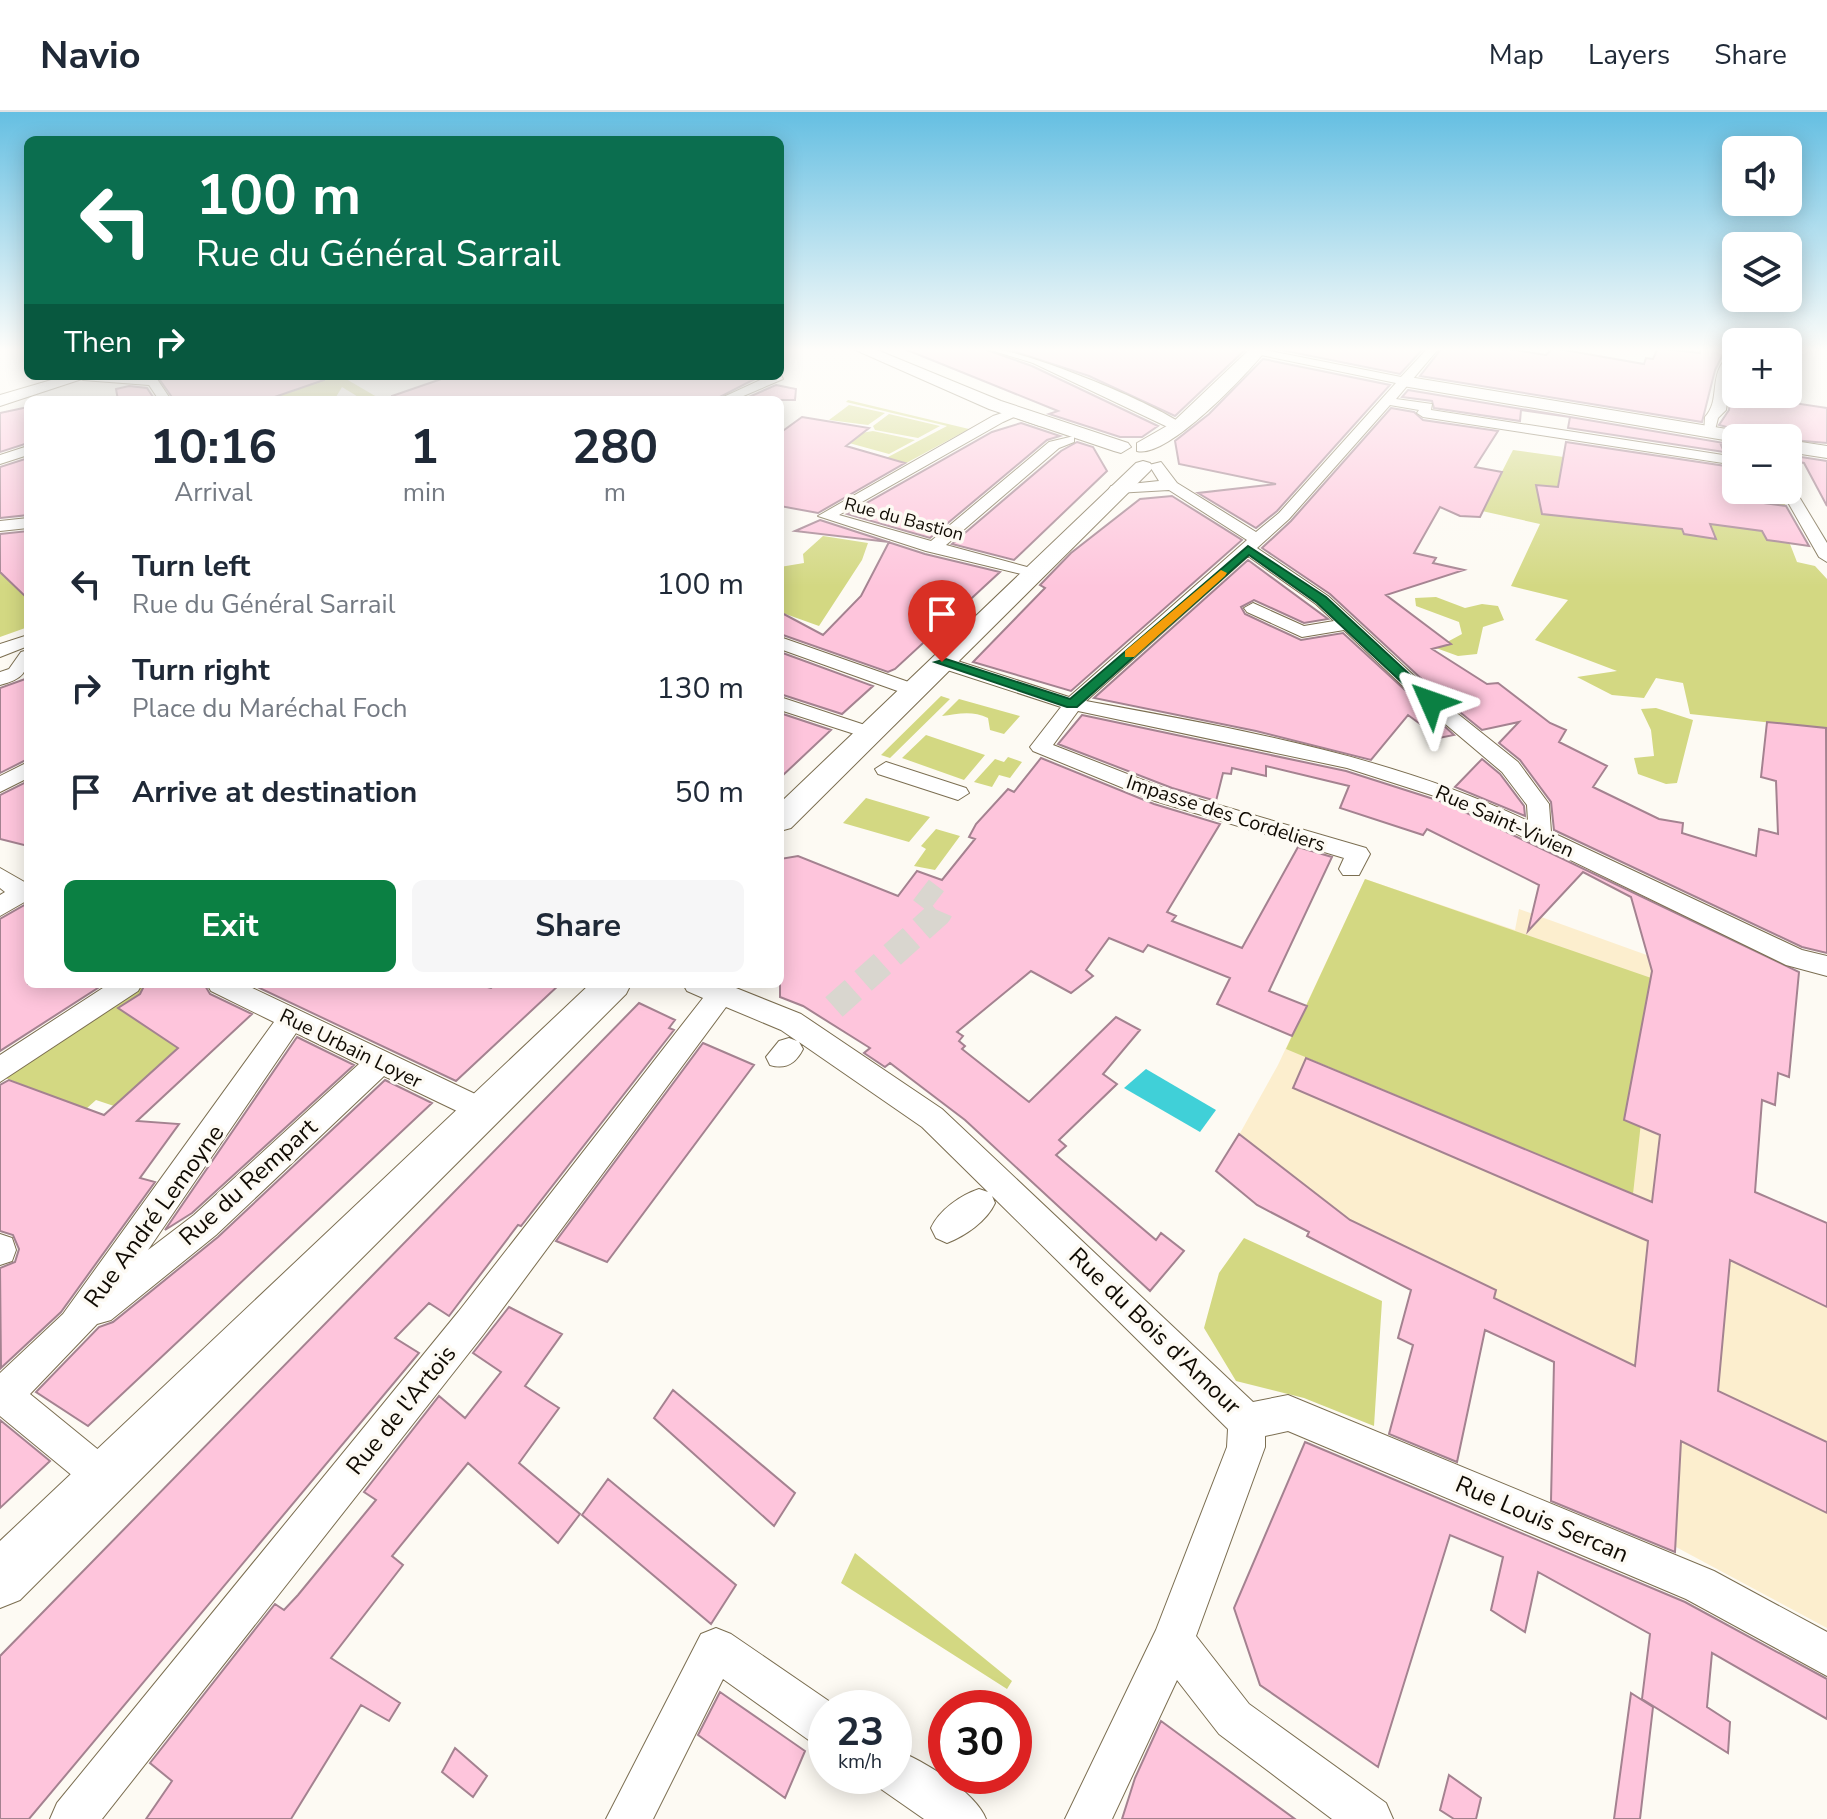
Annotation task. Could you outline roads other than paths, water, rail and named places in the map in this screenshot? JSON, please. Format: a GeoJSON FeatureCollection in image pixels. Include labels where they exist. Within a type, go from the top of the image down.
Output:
{"type":"FeatureCollection","features":[{"type":"Feature","properties":{"kind":"main road"},"geometry":{"type":"LineString","coordinates":[[1044,428],[1069,439],[1136,457]]}},
{"type":"Feature","properties":{"kind":"main road"},"geometry":{"type":"LineString","coordinates":[[1063,428],[1136,457]]}},
{"type":"Feature","properties":{"kind":"main road"},"geometry":{"type":"LineString","coordinates":[[784,818],[854,759],[870,733],[1116,489],[1136,457],[1176,437],[1179,428]]}},
{"type":"Feature","properties":{"kind":"main road"},"geometry":{"type":"LineString","coordinates":[[1688,428],[1722,434]]}},
{"type":"Feature","properties":{"kind":"main road"},"geometry":{"type":"LineString","coordinates":[[1802,448],[1827,452]]}},
{"type":"Feature","properties":{"kind":"main road"},"geometry":{"type":"LineString","coordinates":[[0,1580],[609,988]]}},
{"type":"Feature","properties":{"kind":"street","name":"Rue du Bastion"},"geometry":{"type":"LineString","coordinates":[[972,428],[826,516],[1032,574]]}},
{"type":"Feature","properties":{"kind":"street"},"geometry":{"type":"LineString","coordinates":[[1072,704],[1284,516],[1362,428]]}},
{"type":"Feature","properties":{"kind":"street"},"geometry":{"type":"LineString","coordinates":[[1515,428],[1722,459]]}},
{"type":"Feature","properties":{"kind":"street"},"geometry":{"type":"LineString","coordinates":[[1618,444],[1621,428]]}},
{"type":"Feature","properties":{"kind":"street"},"geometry":{"type":"LineString","coordinates":[[932,548],[1054,445],[1069,439]]}},
{"type":"Feature","properties":{"kind":"street"},"geometry":{"type":"LineString","coordinates":[[0,460],[24,451]]}},
{"type":"Feature","properties":{"kind":"street"},"geometry":{"type":"LineString","coordinates":[[1136,457],[1156,469],[1172,486],[1322,600],[1431,702],[1510,767],[1538,804],[1540,835]]}},
{"type":"Feature","properties":{"kind":"street"},"geometry":{"type":"LineString","coordinates":[[1116,489],[1144,485],[1172,486]]}},
{"type":"Feature","properties":{"kind":"street"},"geometry":{"type":"LineString","coordinates":[[1796,504],[1827,557]]}},
{"type":"Feature","properties":{"kind":"street"},"geometry":{"type":"LineString","coordinates":[[0,526],[24,523]]}},
{"type":"Feature","properties":{"kind":"street"},"geometry":{"type":"LineString","coordinates":[[1253,608],[1302,632],[1347,624]]}},
{"type":"Feature","properties":{"kind":"street"},"geometry":{"type":"LineString","coordinates":[[0,651],[24,642]]}},
{"type":"Feature","properties":{"kind":"street"},"geometry":{"type":"LineString","coordinates":[[784,646],[913,690]]}},
{"type":"Feature","properties":{"kind":"street"},"geometry":{"type":"LineString","coordinates":[[0,679],[16,673],[24,662]]}},
{"type":"Feature","properties":{"kind":"street","name":"Rue Saint-Vivien"},"geometry":{"type":"LineString","coordinates":[[942,662],[1072,704],[1194,727],[1353,763],[1455,795],[1795,958],[1827,966]]}},
{"type":"Feature","properties":{"kind":"street"},"geometry":{"type":"LineString","coordinates":[[784,704],[870,733]]}},
{"type":"Feature","properties":{"kind":"street","name":"Impasse des Cordeliers"},"geometry":{"type":"LineString","coordinates":[[1072,704],[1040,747],[1163,796],[1358,854],[1351,869]]}},
{"type":"Feature","properties":{"kind":"street"},"geometry":{"type":"LineString","coordinates":[[886,769],[958,793]]}},
{"type":"Feature","properties":{"kind":"street"},"geometry":{"type":"LineString","coordinates":[[10,790],[24,774]]}},
{"type":"Feature","properties":{"kind":"street"},"geometry":{"type":"LineString","coordinates":[[0,876],[24,889]]}},
{"type":"Feature","properties":{"kind":"street"},"geometry":{"type":"LineString","coordinates":[[0,907],[24,891]]}},
{"type":"Feature","properties":{"kind":"street"},"geometry":{"type":"LineString","coordinates":[[0,1070],[123,988]]}},
{"type":"Feature","properties":{"kind":"street","name":"Rue Urbain Loyer"},"geometry":{"type":"LineString","coordinates":[[228,988],[482,1111]]}},
{"type":"Feature","properties":{"kind":"street","name":"Rue du Bois d'Amour"},"geometry":{"type":"LineString","coordinates":[[709,989],[932,1118],[992,1193],[1247,1422],[1246,1447],[1173,1641],[1088,1819]]}},
{"type":"Feature","properties":{"kind":"street","name":"Rue de l'Artois"},"geometry":{"type":"LineString","coordinates":[[73,1819],[471,1323],[709,989]]}},
{"type":"Feature","properties":{"kind":"street","name":"Rue André Lemoyne"},"geometry":{"type":"LineString","coordinates":[[1,1395],[75,1326],[291,1019]]}},
{"type":"Feature","properties":{"kind":"street","name":"Rue du Rempart"},"geometry":{"type":"LineString","coordinates":[[75,1326],[205,1225],[379,1063]]}},
{"type":"Feature","properties":{"kind":"street"},"geometry":{"type":"LineString","coordinates":[[947,1228],[992,1193]]}},
{"type":"Feature","properties":{"kind":"street"},"geometry":{"type":"LineString","coordinates":[[1,1395],[104,1478]]}},
{"type":"Feature","properties":{"kind":"street","name":"Rue Louis Sercan"},"geometry":{"type":"LineString","coordinates":[[1247,1422],[1288,1413],[1700,1585],[1827,1655]]}},
{"type":"Feature","properties":{"kind":"street"},"geometry":{"type":"LineString","coordinates":[[1173,1641],[1234,1719],[1370,1819]]}},
{"type":"Feature","properties":{"kind":"street"},"geometry":{"type":"LineString","coordinates":[[629,1819],[716,1649],[808,1713]]}},
{"type":"Feature","properties":{"kind":"street"},"geometry":{"type":"LineString","coordinates":[[912,1784],[963,1819]]}},
{"type":"Feature","properties":{"kind":"water"},"geometry":{"type":"Polygon","coordinates":[[[1146,1069],[1216,1110],[1200,1132],[1124,1088],[1146,1069]]]}},
{"type":"Feature","properties":{"kind":"tunnel"},"geometry":{"type":"LineString","coordinates":[[834,1007],[939,913],[942,906],[921,890]]}}]}
